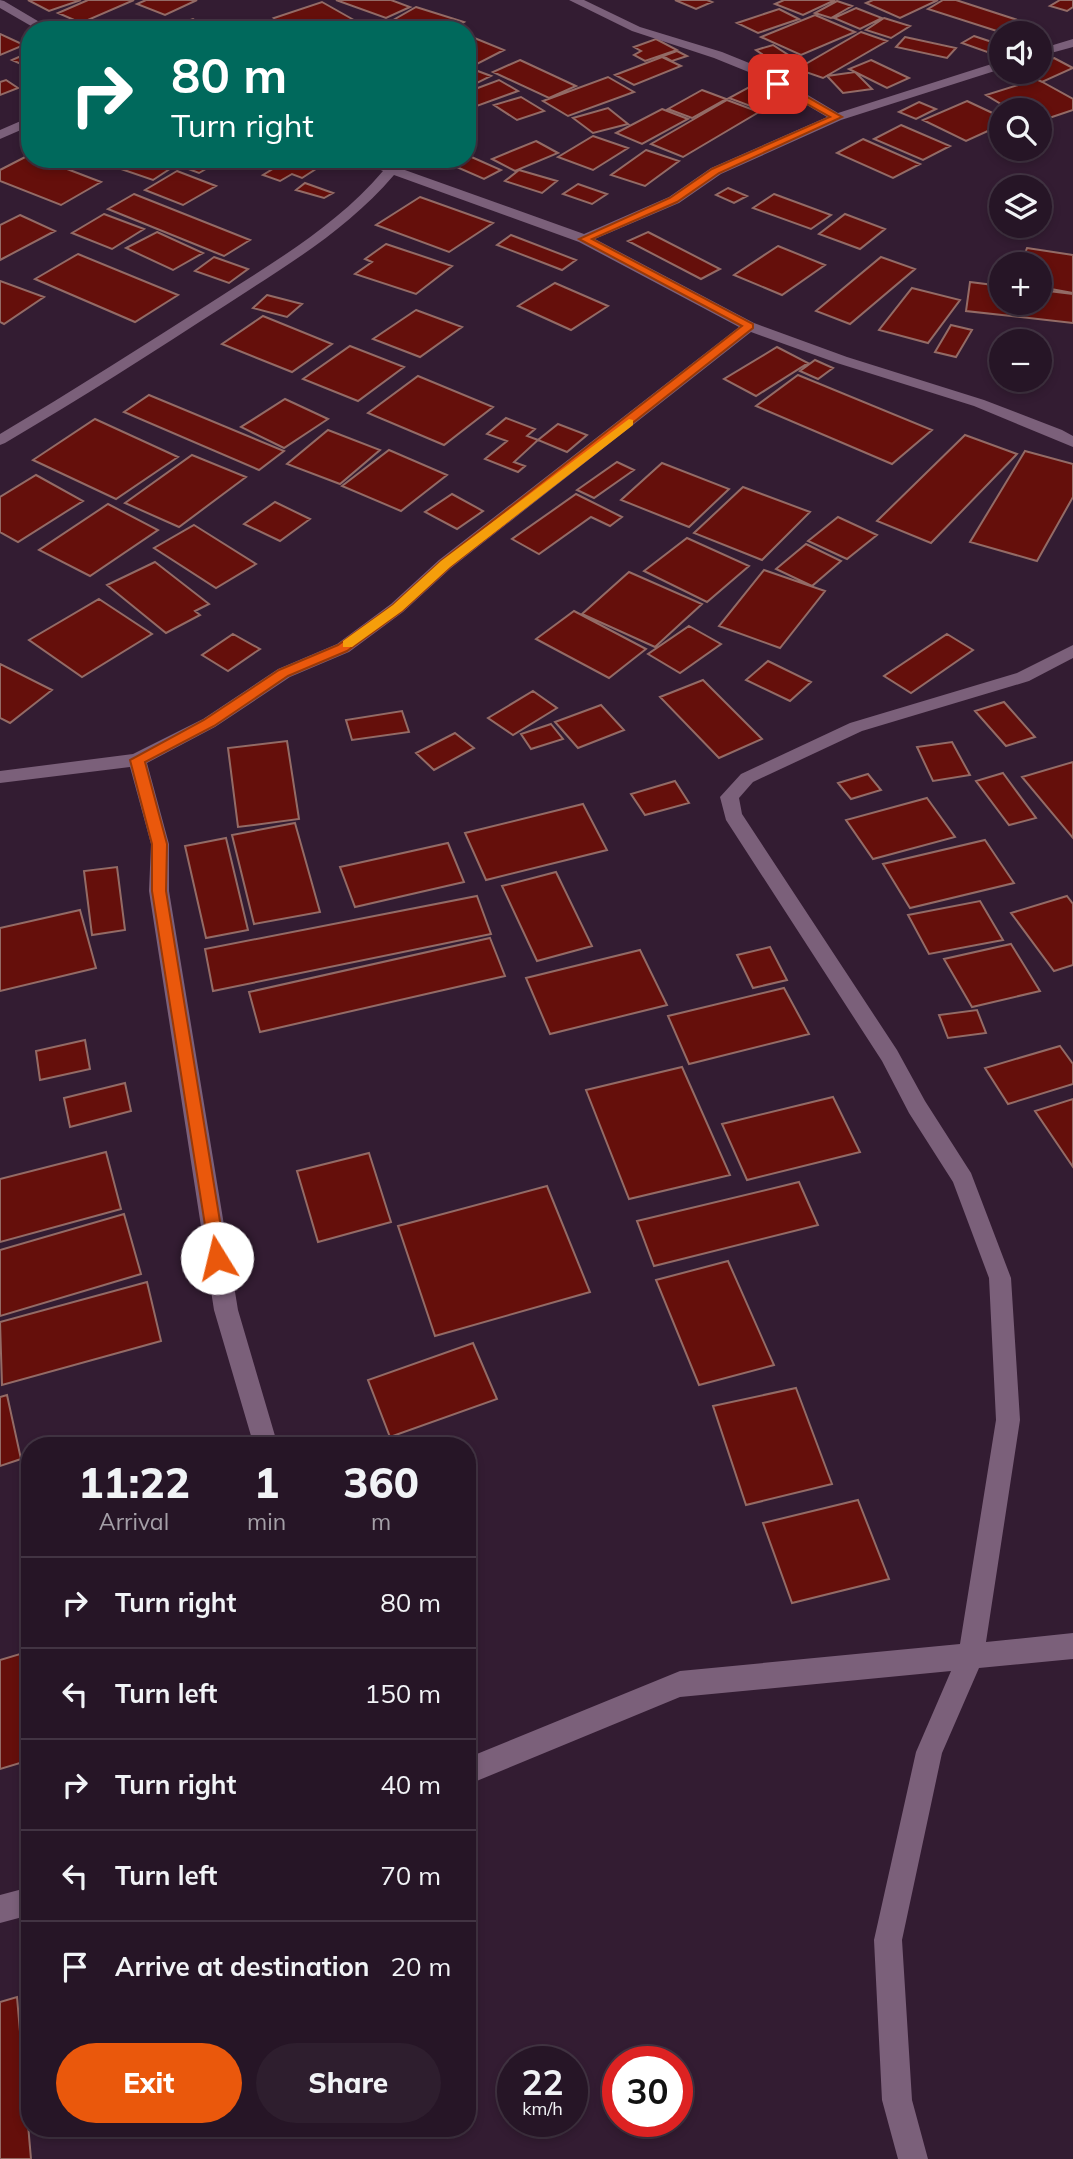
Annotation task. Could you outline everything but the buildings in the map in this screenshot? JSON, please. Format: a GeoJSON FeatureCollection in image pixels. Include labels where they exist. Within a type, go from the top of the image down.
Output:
{"type":"FeatureCollection","features":[{"type":"Feature","properties":{"kind":"street"},"geometry":{"type":"LineString","coordinates":[[575,0],[636,29],[718,55],[760,72],[837,117]]}},
{"type":"Feature","properties":{"kind":"street"},"geometry":{"type":"LineString","coordinates":[[0,3],[31,21]]}},
{"type":"Feature","properties":{"kind":"street"},"geometry":{"type":"LineString","coordinates":[[1052,49],[1073,43]]}},
{"type":"Feature","properties":{"kind":"street"},"geometry":{"type":"LineString","coordinates":[[584,239],[674,200],[716,171],[837,117],[989,69]]}},
{"type":"Feature","properties":{"kind":"street"},"geometry":{"type":"LineString","coordinates":[[0,135],[21,125]]}},
{"type":"Feature","properties":{"kind":"street"},"geometry":{"type":"LineString","coordinates":[[386,168],[584,239],[749,326],[842,360],[979,403],[1057,433],[1073,442]]}},
{"type":"Feature","properties":{"kind":"street"},"geometry":{"type":"LineString","coordinates":[[0,440],[110,374],[320,237],[362,203],[391,170]]}},
{"type":"Feature","properties":{"kind":"street"},"geometry":{"type":"LineString","coordinates":[[0,777],[137,760],[209,723],[284,673],[343,648],[397,608],[445,564],[749,326]]}},
{"type":"Feature","properties":{"kind":"street"},"geometry":{"type":"LineString","coordinates":[[913,2159],[897,2100],[888,1940],[929,1752],[971,1656],[1008,1420],[1000,1278],[963,1179],[917,1107],[890,1056],[733,814],[729,797],[747,778],[856,727],[1023,677],[1073,651]]}},
{"type":"Feature","properties":{"kind":"street"},"geometry":{"type":"LineString","coordinates":[[137,760],[160,844],[159,891],[226,1310],[263,1437]]}},
{"type":"Feature","properties":{"kind":"street"},"geometry":{"type":"LineString","coordinates":[[476,1768],[680,1684],[1073,1646]]}},
{"type":"Feature","properties":{"kind":"street"},"geometry":{"type":"LineString","coordinates":[[0,1909],[21,1903]]}},
{"type":"Feature","properties":{"kind":"slow traffic"},"geometry":{"type":"LineString","coordinates":[[348,644],[397,608],[445,564],[629,422]]}},
{"type":"Feature","properties":{"kind":"route"},"geometry":{"type":"LineString","coordinates":[[217,1258],[159,891],[160,844],[145,798],[137,760],[209,723],[284,673],[343,648],[397,608],[445,564],[616,433],[749,326],[584,239],[674,200],[716,171],[837,117],[778,84]]}}]}
